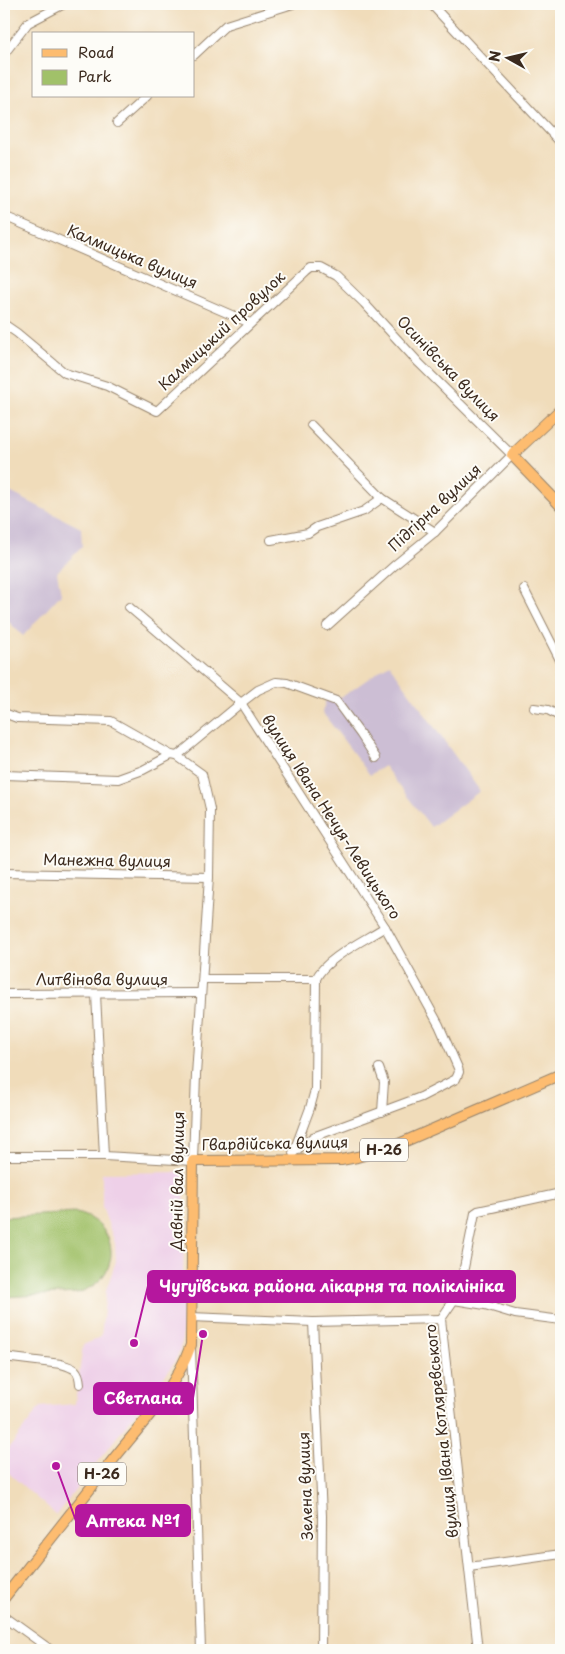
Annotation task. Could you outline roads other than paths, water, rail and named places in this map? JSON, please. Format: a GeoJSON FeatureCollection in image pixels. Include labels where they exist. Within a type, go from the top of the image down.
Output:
{"type":"FeatureCollection","features":[{"type":"Feature","properties":{"kind":"main road","name":"Підгірна вулиця"},"geometry":{"type":"LineString","coordinates":[[512,455],[561,408]]}},
{"type":"Feature","properties":{"kind":"main road","name":"Осинівська вулиця"},"geometry":{"type":"LineString","coordinates":[[512,455],[561,506]]}},
{"type":"Feature","properties":{"kind":"main road","name":"Гвардійська вулиця"},"geometry":{"type":"LineString","coordinates":[[193,1161],[292,1156],[341,1160],[372,1154],[561,1074]]}},
{"type":"Feature","properties":{"kind":"main road","name":"Давній вал вулиця"},"geometry":{"type":"LineString","coordinates":[[191,1344],[193,1161]]}},
{"type":"Feature","properties":{"kind":"main road","name":"Н-26"},"geometry":{"type":"LineString","coordinates":[[4,1598],[173,1384],[184,1364],[191,1344]]}},
{"type":"Feature","properties":{"kind":"street"},"geometry":{"type":"LineString","coordinates":[[4,54],[28,23],[64,4]]}},
{"type":"Feature","properties":{"kind":"street"},"geometry":{"type":"LineString","coordinates":[[195,54],[226,25],[293,4]]}},
{"type":"Feature","properties":{"kind":"street"},"geometry":{"type":"LineString","coordinates":[[431,4],[561,143]]}},
{"type":"Feature","properties":{"kind":"street"},"geometry":{"type":"LineString","coordinates":[[117,123],[145,98]]}},
{"type":"Feature","properties":{"kind":"street","name":"Калмицька вулиця"},"geometry":{"type":"LineString","coordinates":[[4,216],[250,323]]}},
{"type":"Feature","properties":{"kind":"street","name":"Осинівська вулиця"},"geometry":{"type":"LineString","coordinates":[[306,272],[311,268],[321,268],[336,276],[364,303],[419,363],[512,455]]}},
{"type":"Feature","properties":{"kind":"street","name":"Калмицький провулок"},"geometry":{"type":"LineString","coordinates":[[4,324],[65,374],[107,386],[157,411],[306,272]]}},
{"type":"Feature","properties":{"kind":"street"},"geometry":{"type":"LineString","coordinates":[[311,425],[382,498],[435,532]]}},
{"type":"Feature","properties":{"kind":"street","name":"Підгірна вулиця"},"geometry":{"type":"LineString","coordinates":[[327,626],[435,532],[512,455]]}},
{"type":"Feature","properties":{"kind":"street"},"geometry":{"type":"LineString","coordinates":[[271,540],[308,533],[316,527],[364,511],[382,498]]}},
{"type":"Feature","properties":{"kind":"street"},"geometry":{"type":"LineString","coordinates":[[524,590],[561,662]]}},
{"type":"Feature","properties":{"kind":"street","name":"вулиця Івана Нечуя-Левицького"},"geometry":{"type":"LineString","coordinates":[[129,607],[241,703],[385,927],[439,1025],[459,1072],[456,1079],[421,1097],[382,1112]]}},
{"type":"Feature","properties":{"kind":"street"},"geometry":{"type":"LineString","coordinates":[[4,775],[118,779],[174,756],[258,690],[276,682],[287,683],[336,702],[376,758]]}},
{"type":"Feature","properties":{"kind":"street"},"geometry":{"type":"LineString","coordinates":[[534,708],[548,710],[561,717]]}},
{"type":"Feature","properties":{"kind":"street","name":"Давній вал вулиця"},"geometry":{"type":"LineString","coordinates":[[4,712],[18,718],[111,721],[202,774],[210,808],[209,877],[193,1161]]}},
{"type":"Feature","properties":{"kind":"street","name":"Манежна вулиця"},"geometry":{"type":"LineString","coordinates":[[4,873],[209,877]]}},
{"type":"Feature","properties":{"kind":"street"},"geometry":{"type":"LineString","coordinates":[[292,1156],[310,1108],[314,1090],[316,979],[319,972],[328,963],[385,927]]}},
{"type":"Feature","properties":{"kind":"street"},"geometry":{"type":"LineString","coordinates":[[203,979],[316,979]]}},
{"type":"Feature","properties":{"kind":"street","name":"Литвінова вулиця"},"geometry":{"type":"LineString","coordinates":[[4,994],[201,993]]}},
{"type":"Feature","properties":{"kind":"street"},"geometry":{"type":"LineString","coordinates":[[96,994],[104,1156]]}},
{"type":"Feature","properties":{"kind":"street"},"geometry":{"type":"LineString","coordinates":[[292,1156],[313,1137],[382,1112],[384,1082],[379,1068]]}},
{"type":"Feature","properties":{"kind":"street","name":"Гвардійська вулиця"},"geometry":{"type":"LineString","coordinates":[[4,1156],[104,1156],[193,1161]]}},
{"type":"Feature","properties":{"kind":"street","name":"вулиця Івана Котляревського"},"geometry":{"type":"LineString","coordinates":[[478,1650],[441,1319],[454,1300],[464,1268],[475,1213],[478,1210],[561,1193]]}},
{"type":"Feature","properties":{"kind":"street"},"geometry":{"type":"LineString","coordinates":[[454,1300],[485,1305],[515,1314],[561,1320]]}},
{"type":"Feature","properties":{"kind":"street"},"geometry":{"type":"LineString","coordinates":[[191,1316],[313,1322],[441,1319]]}},
{"type":"Feature","properties":{"kind":"street","name":"Зелена вулиця"},"geometry":{"type":"LineString","coordinates":[[313,1322],[322,1516],[321,1650]]}},
{"type":"Feature","properties":{"kind":"street","name":"Давній вал вулиця"},"geometry":{"type":"LineString","coordinates":[[191,1344],[201,1650]]}},
{"type":"Feature","properties":{"kind":"street"},"geometry":{"type":"LineString","coordinates":[[4,1357],[61,1364],[70,1367],[80,1374],[80,1384]]}},
{"type":"Feature","properties":{"kind":"street"},"geometry":{"type":"LineString","coordinates":[[469,1567],[561,1554]]}},
{"type":"Feature","properties":{"kind":"street"},"geometry":{"type":"LineString","coordinates":[[4,1616],[51,1650]]}},
{"type":"Feature","properties":{"kind":"place","name":"Светлана"},"geometry":{"type":"Point","coordinates":[203,1334]}},
{"type":"Feature","properties":{"kind":"place","name":"Чугуївська района лікарня та поліклініка"},"geometry":{"type":"Point","coordinates":[134,1343]}},
{"type":"Feature","properties":{"kind":"place","name":"Аптека №1"},"geometry":{"type":"Point","coordinates":[56,1466]}}]}
